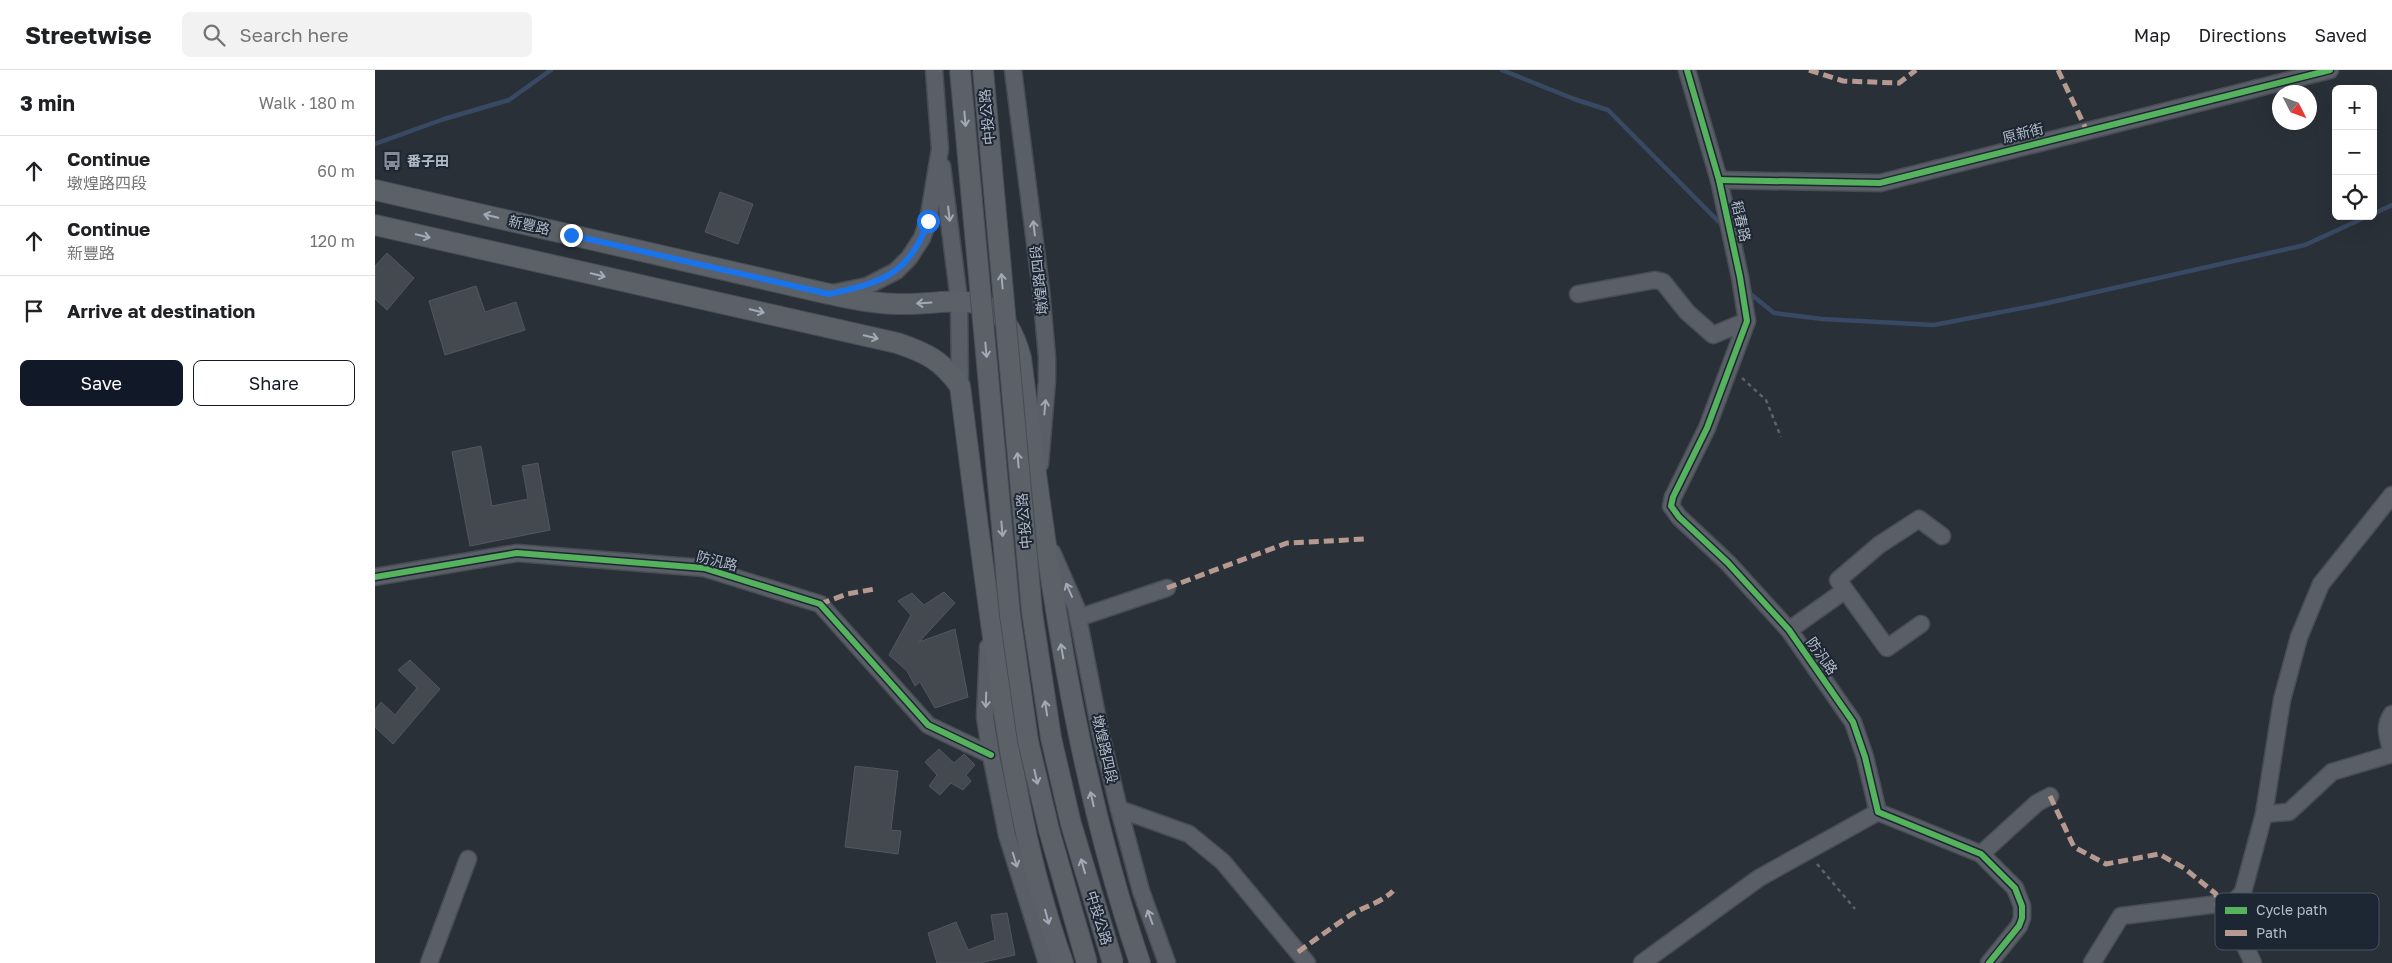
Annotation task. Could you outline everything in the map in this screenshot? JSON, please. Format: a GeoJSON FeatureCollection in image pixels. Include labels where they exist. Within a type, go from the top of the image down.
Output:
{"type":"FeatureCollection","features":[{"type":"Feature","properties":{"kind":"main road","name":"中投公路"},"geometry":{"type":"LineString","coordinates":[[960,70],[1013,634],[1030,750],[1049,830],[1087,963]]}},
{"type":"Feature","properties":{"kind":"main road","name":"中投公路"},"geometry":{"type":"LineString","coordinates":[[983,70],[1032,612],[1055,757],[1071,824],[1113,963]]}},
{"type":"Feature","properties":{"kind":"main road","name":"新豐路"},"geometry":{"type":"LineString","coordinates":[[375,190],[829,294],[888,304],[973,301],[987,306],[1000,314],[1010,327],[1017,342],[1021,358],[1054,607],[1077,734],[1093,806],[1120,905],[1140,963]]}},
{"type":"Feature","properties":{"kind":"main road"},"geometry":{"type":"LineString","coordinates":[[375,225],[823,326],[919,350],[935,358],[948,371],[959,386],[989,617],[1025,833],[1049,926],[1063,963]]}},
{"type":"Feature","properties":{"kind":"main road"},"geometry":{"type":"LineString","coordinates":[[561,267],[571,235]]}},
{"type":"Feature","properties":{"kind":"street"},"geometry":{"type":"LineString","coordinates":[[934,70],[940,149],[959,300],[959,386]]}},
{"type":"Feature","properties":{"kind":"street","name":"墩煌路四段"},"geometry":{"type":"LineString","coordinates":[[1013,70],[1041,290],[1047,357],[1047,381],[1038,491]]}},
{"type":"Feature","properties":{"kind":"street","name":"稻春路"},"geometry":{"type":"LineString","coordinates":[[1687,70],[1719,180],[1740,276],[1747,322]]}},
{"type":"Feature","properties":{"kind":"street","name":"原新街"},"geometry":{"type":"LineString","coordinates":[[1719,180],[1880,182],[2330,70]]}},
{"type":"Feature","properties":{"kind":"street"},"geometry":{"type":"LineString","coordinates":[[829,294],[867,286],[896,271],[909,258],[922,238],[928,221],[940,149]]}},
{"type":"Feature","properties":{"kind":"street"},"geometry":{"type":"LineString","coordinates":[[1578,294],[1655,280],[1663,282],[1687,312],[1713,335],[1747,322]]}},
{"type":"Feature","properties":{"kind":"street","name":"防汎路"},"geometry":{"type":"LineString","coordinates":[[1747,322],[1707,428],[1673,497],[1671,506],[1679,518],[1728,563],[1789,630],[1853,722],[1865,757],[1878,812]]}},
{"type":"Feature","properties":{"kind":"street"},"geometry":{"type":"LineString","coordinates":[[2242,893],[2264,814],[2282,700],[2299,637],[2321,584],[2392,495]]}},
{"type":"Feature","properties":{"kind":"street"},"geometry":{"type":"LineString","coordinates":[[1921,624],[1887,648],[1838,580],[1879,544],[1919,519],[1943,536]]}},
{"type":"Feature","properties":{"kind":"street","name":"墩煌路四段"},"geometry":{"type":"LineString","coordinates":[[1044,536],[1076,607],[1100,731],[1119,809],[1141,890],[1167,963]]}},
{"type":"Feature","properties":{"kind":"street","name":"防汎路"},"geometry":{"type":"LineString","coordinates":[[375,577],[517,553],[704,568],[820,604],[928,725],[991,755]]}},
{"type":"Feature","properties":{"kind":"street"},"geometry":{"type":"LineString","coordinates":[[1078,618],[1167,588]]}},
{"type":"Feature","properties":{"kind":"street"},"geometry":{"type":"LineString","coordinates":[[1789,630],[1845,591]]}},
{"type":"Feature","properties":{"kind":"street"},"geometry":{"type":"LineString","coordinates":[[989,617],[985,717],[991,755],[1007,835],[1047,963]]}},
{"type":"Feature","properties":{"kind":"street"},"geometry":{"type":"LineString","coordinates":[[2264,814],[2289,812],[2331,772],[2392,753],[2386,729],[2387,722],[2392,714]]}},
{"type":"Feature","properties":{"kind":"street"},"geometry":{"type":"LineString","coordinates":[[1981,854],[2037,803],[2050,796]]}},
{"type":"Feature","properties":{"kind":"street"},"geometry":{"type":"LineString","coordinates":[[1119,809],[1189,834],[1223,862],[1307,963]]}},
{"type":"Feature","properties":{"kind":"street"},"geometry":{"type":"LineString","coordinates":[[1642,963],[1759,878],[1878,812],[1981,854],[2015,888],[2022,906],[2022,918],[2019,926],[1989,963]]}},
{"type":"Feature","properties":{"kind":"street"},"geometry":{"type":"LineString","coordinates":[[429,963],[468,860]]}},
{"type":"Feature","properties":{"kind":"street"},"geometry":{"type":"LineString","coordinates":[[2092,963],[2121,916],[2215,904]]}},
{"type":"Feature","properties":{"kind":"street"},"geometry":{"type":"LineString","coordinates":[[2247,950],[2253,963]]}},
{"type":"Feature","properties":{"kind":"path"},"geometry":{"type":"LineString","coordinates":[[1730,366],[1766,400],[1781,437]]}},
{"type":"Feature","properties":{"kind":"path"},"geometry":{"type":"LineString","coordinates":[[1807,851],[1855,909]]}},
{"type":"Feature","properties":{"kind":"building"},"geometry":{"type":"Polygon","coordinates":[[[720,192],[753,204],[738,244],[705,232],[720,192]]]}},
{"type":"Feature","properties":{"kind":"building"},"geometry":{"type":"Polygon","coordinates":[[[387,253],[414,278],[387,310],[375,299],[375,266],[387,253]]]}},
{"type":"Feature","properties":{"kind":"building"},"geometry":{"type":"Polygon","coordinates":[[[476,286],[485,312],[516,302],[525,330],[445,355],[429,301],[476,286]]]}},
{"type":"Feature","properties":{"kind":"building"},"geometry":{"type":"Polygon","coordinates":[[[481,446],[492,506],[528,499],[522,466],[538,463],[550,530],[470,546],[452,452],[481,446]]]}},
{"type":"Feature","properties":{"kind":"building"},"geometry":{"type":"Polygon","coordinates":[[[944,592],[955,603],[919,642],[955,629],[968,697],[935,708],[920,682],[915,686],[907,671],[889,655],[911,615],[898,601],[912,593],[924,605],[944,592]]]}},
{"type":"Feature","properties":{"kind":"building"},"geometry":{"type":"Polygon","coordinates":[[[410,660],[440,689],[393,744],[375,727],[375,710],[381,702],[395,715],[417,688],[398,670],[410,660]]]}},
{"type":"Feature","properties":{"kind":"building"},"geometry":{"type":"Polygon","coordinates":[[[939,749],[954,763],[964,754],[975,765],[966,775],[971,781],[963,790],[951,783],[940,795],[929,786],[937,775],[925,762],[939,749]]]}},
{"type":"Feature","properties":{"kind":"building"},"geometry":{"type":"Polygon","coordinates":[[[855,766],[898,771],[891,830],[901,831],[898,854],[845,847],[855,766]]]}},
{"type":"Feature","properties":{"kind":"building"},"geometry":{"type":"Polygon","coordinates":[[[1007,913],[1015,955],[980,963],[937,963],[928,933],[956,922],[968,950],[995,940],[991,915],[1007,913]]]}},
{"type":"Feature","properties":{"kind":"waterway"},"geometry":{"type":"LineString","coordinates":[[375,144],[444,119],[509,100],[551,70]]}},
{"type":"Feature","properties":{"kind":"waterway"},"geometry":{"type":"LineString","coordinates":[[1502,70],[1574,99],[1608,110],[1723,226]]}},
{"type":"Feature","properties":{"kind":"waterway"},"geometry":{"type":"LineString","coordinates":[[2377,212],[2392,205]]}},
{"type":"Feature","properties":{"kind":"waterway"},"geometry":{"type":"LineString","coordinates":[[1748,292],[1774,313],[1822,319],[1934,325],[2043,304],[2305,245],[2359,220]]}},
{"type":"Feature","properties":{"kind":"marked path"},"geometry":{"type":"LineString","coordinates":[[1809,70],[1843,81],[1899,83],[1916,70]]}},
{"type":"Feature","properties":{"kind":"marked path"},"geometry":{"type":"LineString","coordinates":[[2058,70],[2086,129]]}},
{"type":"Feature","properties":{"kind":"marked path"},"geometry":{"type":"LineString","coordinates":[[1167,588],[1287,543],[1366,539]]}},
{"type":"Feature","properties":{"kind":"marked path"},"geometry":{"type":"LineString","coordinates":[[820,604],[847,594],[875,589]]}},
{"type":"Feature","properties":{"kind":"marked path"},"geometry":{"type":"LineString","coordinates":[[2050,796],[2074,847],[2106,864],[2159,854],[2184,868],[2215,893]]}},
{"type":"Feature","properties":{"kind":"marked path"},"geometry":{"type":"LineString","coordinates":[[1298,952],[1352,914],[1379,901],[1393,891]]}},
{"type":"Feature","properties":{"kind":"cycle path"},"geometry":{"type":"LineString","coordinates":[[1687,70],[1719,180],[1740,277],[1747,321],[1707,428],[1673,497],[1671,506],[1679,517],[1728,563],[1789,630],[1853,722],[1865,757],[1878,812],[1981,854],[2015,888],[2022,906],[2022,918],[2019,926],[1989,963]]}},
{"type":"Feature","properties":{"kind":"cycle path"},"geometry":{"type":"LineString","coordinates":[[1719,180],[1880,183],[2330,70]]}},
{"type":"Feature","properties":{"kind":"cycle path"},"geometry":{"type":"LineString","coordinates":[[375,577],[517,553],[704,568],[820,604],[928,725],[991,755]]}},
{"type":"Feature","properties":{"kind":"place","name":"番子田"},"geometry":{"type":"Point","coordinates":[392,161]}},
{"type":"Feature","properties":{"kind":"route"},"geometry":{"type":"LineString","coordinates":[[571,235],[829,294],[867,286],[896,271],[909,258],[922,238],[928,221]]}}]}
